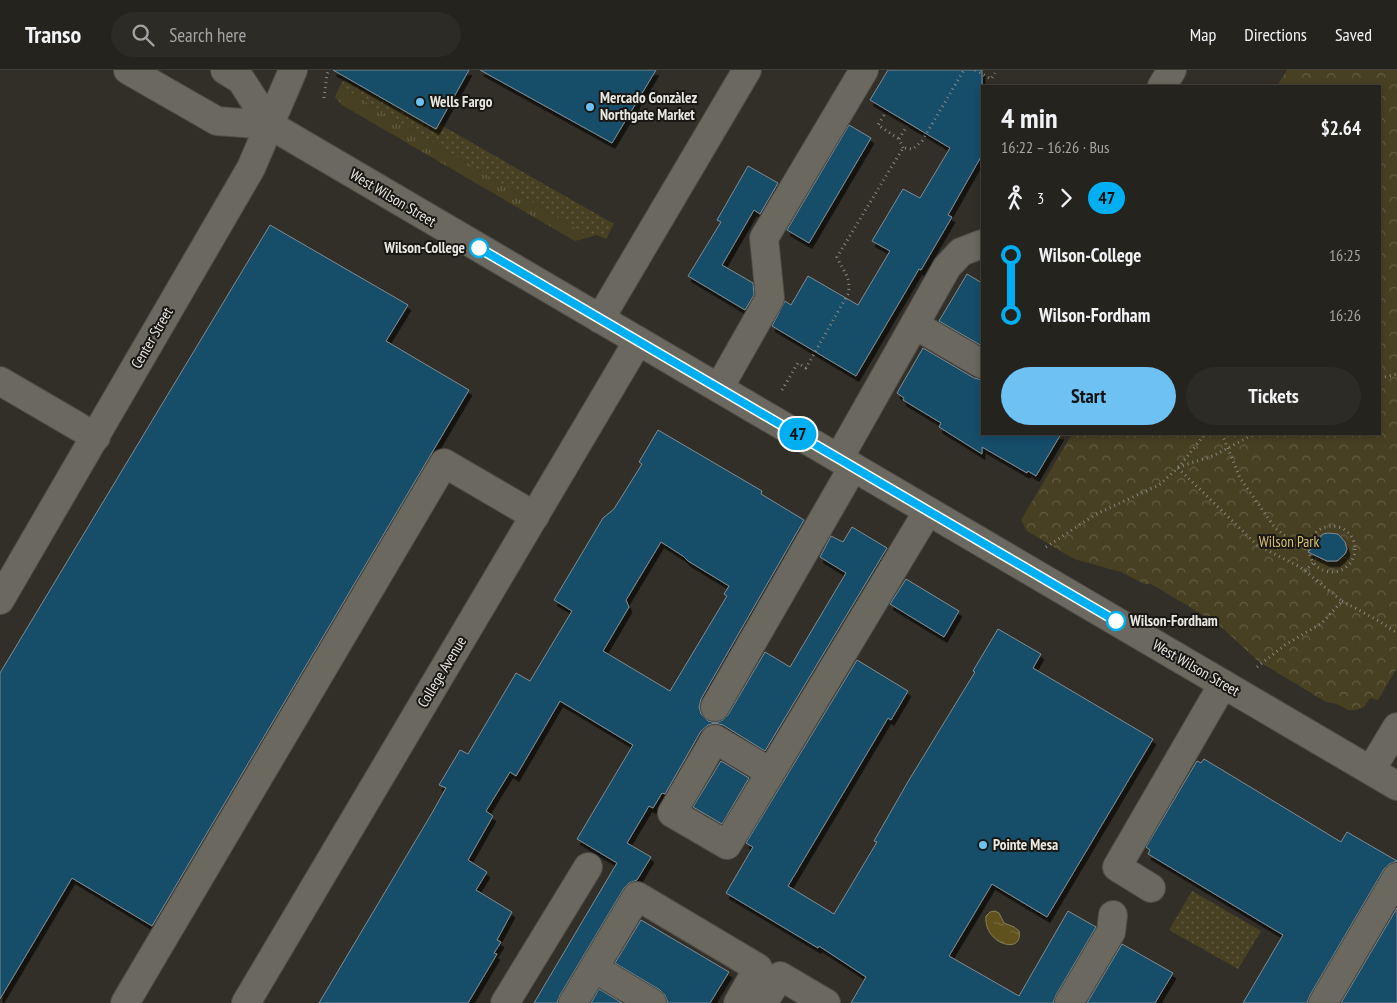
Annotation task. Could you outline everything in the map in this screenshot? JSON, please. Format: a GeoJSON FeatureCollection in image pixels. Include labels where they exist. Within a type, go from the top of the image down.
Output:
{"type":"FeatureCollection","features":[{"type":"Feature","properties":{"kind":"street","name":"West Wilson Street"},"geometry":{"type":"LineString","coordinates":[[128,70],[217,121],[270,125],[1397,786]]}},
{"type":"Feature","properties":{"kind":"street","name":"West Wilson Street"},"geometry":{"type":"LineString","coordinates":[[225,70],[242,80],[270,125]]}},
{"type":"Feature","properties":{"kind":"street","name":"Center Street"},"geometry":{"type":"LineString","coordinates":[[0,600],[251,168],[293,70]]}},
{"type":"Feature","properties":{"kind":"street"},"geometry":{"type":"LineString","coordinates":[[600,319],[747,70]]}},
{"type":"Feature","properties":{"kind":"street"},"geometry":{"type":"LineString","coordinates":[[718,388],[770,298],[764,238],[864,70]]}},
{"type":"Feature","properties":{"kind":"street"},"geometry":{"type":"LineString","coordinates":[[1163,85],[1172,70]]}},
{"type":"Feature","properties":{"kind":"street"},"geometry":{"type":"LineString","coordinates":[[715,707],[846,463],[915,325],[947,267],[961,252],[981,244]]}},
{"type":"Feature","properties":{"kind":"street"},"geometry":{"type":"LineString","coordinates":[[915,325],[981,363]]}},
{"type":"Feature","properties":{"kind":"street","name":"College Avenue"},"geometry":{"type":"LineString","coordinates":[[246,1003],[638,341]]}},
{"type":"Feature","properties":{"kind":"street"},"geometry":{"type":"LineString","coordinates":[[0,381],[96,437]]}},
{"type":"Feature","properties":{"kind":"street"},"geometry":{"type":"LineString","coordinates":[[125,1003],[444,463],[535,516]]}},
{"type":"Feature","properties":{"kind":"street"},"geometry":{"type":"LineString","coordinates":[[770,772],[928,511]]}},
{"type":"Feature","properties":{"kind":"street"},"geometry":{"type":"LineString","coordinates":[[1151,888],[1117,867],[1223,684]]}},
{"type":"Feature","properties":{"kind":"street"},"geometry":{"type":"LineString","coordinates":[[1371,770],[1397,727]]}},
{"type":"Feature","properties":{"kind":"street"},"geometry":{"type":"LineString","coordinates":[[505,1003],[588,867]]}},
{"type":"Feature","properties":{"kind":"street"},"geometry":{"type":"LineString","coordinates":[[1323,1003],[1397,876]]}},
{"type":"Feature","properties":{"kind":"street"},"geometry":{"type":"LineString","coordinates":[[573,1003],[637,896],[758,968],[738,1003]]}},
{"type":"Feature","properties":{"kind":"street"},"geometry":{"type":"LineString","coordinates":[[1069,1003],[1111,932],[1112,915]]}},
{"type":"Feature","properties":{"kind":"street"},"geometry":{"type":"LineString","coordinates":[[594,968],[652,1003]]}},
{"type":"Feature","properties":{"kind":"street"},"geometry":{"type":"LineString","coordinates":[[763,1003],[780,976],[826,1003]]}},
{"type":"Feature","properties":{"kind":"path"},"geometry":{"type":"LineString","coordinates":[[324,98],[326,74],[329,70]]}},
{"type":"Feature","properties":{"kind":"path"},"geometry":{"type":"LineString","coordinates":[[903,148],[913,150],[922,141],[964,70]]}},
{"type":"Feature","properties":{"kind":"path"},"geometry":{"type":"LineString","coordinates":[[975,70],[991,79],[995,73]]}},
{"type":"Feature","properties":{"kind":"path"},"geometry":{"type":"LineString","coordinates":[[884,115],[878,126],[900,140],[903,148]]}},
{"type":"Feature","properties":{"kind":"path"},"geometry":{"type":"LineString","coordinates":[[900,140],[908,126]]}},
{"type":"Feature","properties":{"kind":"path"},"geometry":{"type":"LineString","coordinates":[[782,390],[798,363],[806,368],[848,294],[850,288],[847,273],[837,258],[903,148]]}},
{"type":"Feature","properties":{"kind":"path"},"geometry":{"type":"LineString","coordinates":[[1381,378],[1397,374]]}},
{"type":"Feature","properties":{"kind":"path"},"geometry":{"type":"LineString","coordinates":[[1046,547],[1096,514],[1159,485],[1178,468],[1204,435]]}},
{"type":"Feature","properties":{"kind":"path"},"geometry":{"type":"LineString","coordinates":[[1222,435],[1240,478],[1274,528],[1298,546],[1309,550]]}},
{"type":"Feature","properties":{"kind":"path"},"geometry":{"type":"LineString","coordinates":[[1178,468],[1227,449],[1252,435]]}},
{"type":"Feature","properties":{"kind":"path"},"geometry":{"type":"LineString","coordinates":[[1178,468],[1257,545],[1300,567],[1342,601],[1377,620],[1397,634]]}},
{"type":"Feature","properties":{"kind":"path"},"geometry":{"type":"LineString","coordinates":[[1337,526],[1351,535],[1355,552],[1353,560],[1348,566],[1332,572],[1324,571],[1314,563],[1309,550],[1310,540],[1315,533],[1321,528],[1337,526]]}},
{"type":"Feature","properties":{"kind":"path"},"geometry":{"type":"LineString","coordinates":[[1305,572],[1314,563]]}},
{"type":"Feature","properties":{"kind":"path"},"geometry":{"type":"LineString","coordinates":[[1257,667],[1285,645],[1322,623],[1342,601]]}},
{"type":"Feature","properties":{"kind":"green space","name":"Wilson Park"},"geometry":{"type":"Polygon","coordinates":[[[1287,70],[1397,70],[1397,668],[1378,700],[1370,698],[1364,707],[1356,710],[1348,710],[1337,704],[1326,702],[1258,661],[1218,624],[1151,584],[1144,584],[1121,572],[1074,559],[1027,531],[1021,520],[1071,435],[1381,435],[1381,85],[1278,85],[1287,70]]]}},
{"type":"Feature","properties":{"kind":"green space"},"geometry":{"type":"Polygon","coordinates":[[[344,80],[436,128],[439,124],[614,224],[606,239],[597,235],[590,237],[340,86],[344,80]]]}},
{"type":"Feature","properties":{"kind":"green space"},"geometry":{"type":"Polygon","coordinates":[[[340,86],[590,237],[575,241],[342,105],[335,97],[340,86]]]}},
{"type":"Feature","properties":{"kind":"green space"},"geometry":{"type":"Polygon","coordinates":[[[1192,891],[1261,931],[1238,969],[1169,930],[1192,891]]]}},
{"type":"Feature","properties":{"kind":"water"},"geometry":{"type":"Polygon","coordinates":[[[995,911],[999,913],[1004,923],[1019,931],[1019,939],[1016,943],[1010,945],[1003,943],[996,940],[991,934],[987,926],[986,916],[990,912],[995,911]]]}},
{"type":"Feature","properties":{"kind":"building","name":"Wells Fargo"},"geometry":{"type":"Polygon","coordinates":[[[333,70],[469,70],[436,129],[333,70]]]}},
{"type":"Feature","properties":{"kind":"building","name":"Mercado Gonzàlez Northgate Market"},"geometry":{"type":"Polygon","coordinates":[[[480,70],[656,70],[612,143],[480,70]]]}},
{"type":"Feature","properties":{"kind":"building"},"geometry":{"type":"Polygon","coordinates":[[[888,70],[982,70],[981,157],[948,215],[952,217],[856,376],[772,326],[785,301],[791,305],[808,276],[858,305],[890,251],[872,241],[903,189],[920,198],[950,148],[870,100],[888,70]]]}},
{"type":"Feature","properties":{"kind":"building"},"geometry":{"type":"Polygon","coordinates":[[[849,125],[871,138],[809,243],[787,230],[849,125]]]}},
{"type":"Feature","properties":{"kind":"building"},"geometry":{"type":"Polygon","coordinates":[[[748,166],[778,183],[760,214],[754,210],[722,265],[753,283],[754,295],[745,310],[688,276],[721,222],[717,220],[748,166]]]}},
{"type":"Feature","properties":{"kind":"building"},"geometry":{"type":"Polygon","coordinates":[[[270,225],[408,305],[386,341],[469,390],[152,926],[72,878],[0,999],[0,673],[270,225]]]}},
{"type":"Feature","properties":{"kind":"building"},"geometry":{"type":"Polygon","coordinates":[[[967,274],[981,282],[981,345],[939,321],[967,274]]]}},
{"type":"Feature","properties":{"kind":"building"},"geometry":{"type":"Polygon","coordinates":[[[923,348],[974,378],[981,380],[981,435],[1060,435],[1036,476],[1028,471],[1027,473],[982,447],[982,454],[939,427],[941,423],[903,400],[904,398],[897,393],[923,348]]]}},
{"type":"Feature","properties":{"kind":"building"},"geometry":{"type":"Polygon","coordinates":[[[658,430],[762,491],[761,494],[804,520],[701,699],[699,707],[701,714],[708,721],[716,723],[728,715],[765,652],[790,667],[846,573],[820,557],[831,536],[843,542],[852,527],[887,548],[765,751],[723,725],[715,723],[708,725],[701,731],[665,794],[662,793],[653,808],[649,806],[627,843],[651,857],[637,880],[629,883],[624,888],[557,1003],[534,1003],[617,863],[577,839],[633,745],[560,701],[516,776],[510,772],[486,811],[493,816],[468,860],[487,872],[476,890],[512,912],[497,940],[501,942],[494,953],[497,954],[468,1003],[319,1003],[446,788],[439,785],[460,750],[468,754],[516,673],[530,681],[572,611],[554,600],[603,518],[614,509],[642,464],[639,462],[658,430]],[[661,542],[626,600],[629,607],[603,651],[670,691],[727,596],[724,594],[729,586],[661,542]]]}},
{"type":"Feature","properties":{"kind":"building"},"geometry":{"type":"Polygon","coordinates":[[[1323,534],[1338,534],[1345,542],[1347,549],[1345,554],[1337,561],[1327,561],[1308,552],[1323,534]]]}},
{"type":"Feature","properties":{"kind":"building"},"geometry":{"type":"Polygon","coordinates":[[[906,579],[959,611],[944,637],[890,604],[906,579]]]}},
{"type":"Feature","properties":{"kind":"building"},"geometry":{"type":"Polygon","coordinates":[[[998,629],[1041,654],[1033,668],[1153,739],[1047,917],[992,884],[949,956],[1019,996],[1068,911],[1096,927],[1053,1003],[851,1003],[866,977],[819,946],[818,948],[726,893],[753,847],[746,843],[857,660],[908,691],[891,720],[888,718],[788,886],[834,914],[877,842],[874,841],[909,780],[975,672],[973,671],[998,629]]]}},
{"type":"Feature","properties":{"kind":"building"},"geometry":{"type":"Polygon","coordinates":[[[1204,759],[1341,842],[1347,832],[1397,861],[1389,864],[1384,869],[1307,1003],[1243,1003],[1283,935],[1148,854],[1150,850],[1146,847],[1197,761],[1201,763],[1204,759]]]}},
{"type":"Feature","properties":{"kind":"building"},"geometry":{"type":"Polygon","coordinates":[[[721,761],[749,778],[722,824],[693,807],[721,761]]]}},
{"type":"Feature","properties":{"kind":"building"},"geometry":{"type":"Polygon","coordinates":[[[1397,908],[1397,1003],[1341,1003],[1397,908]]]}},
{"type":"Feature","properties":{"kind":"building"},"geometry":{"type":"Polygon","coordinates":[[[641,920],[729,972],[710,1003],[668,1003],[665,995],[660,990],[615,963],[641,920]]]}},
{"type":"Feature","properties":{"kind":"building"},"geometry":{"type":"Polygon","coordinates":[[[1122,944],[1173,973],[1155,1003],[1087,1003],[1122,944]]]}},
{"type":"Feature","properties":{"kind":"building"},"geometry":{"type":"Polygon","coordinates":[[[599,989],[622,1003],[591,1003],[599,989]]]}},
{"type":"Feature","properties":{"kind":"bus line","name":"47"},"geometry":{"type":"LineString","coordinates":[[479,248],[1116,621]]}},
{"type":"Feature","properties":{"kind":"place","name":"Wells Fargo"},"geometry":{"type":"Point","coordinates":[420,102]}},
{"type":"Feature","properties":{"kind":"place","name":"Mercado Gonzàlez Northgate Market"},"geometry":{"type":"Point","coordinates":[590,107]}},
{"type":"Feature","properties":{"kind":"place","name":"Wilson-College"},"geometry":{"type":"Point","coordinates":[479,248]}},
{"type":"Feature","properties":{"kind":"place","name":"Wilson-Fordham"},"geometry":{"type":"Point","coordinates":[1116,621]}},
{"type":"Feature","properties":{"kind":"place","name":"Pointe Mesa"},"geometry":{"type":"Point","coordinates":[983,845]}}]}
